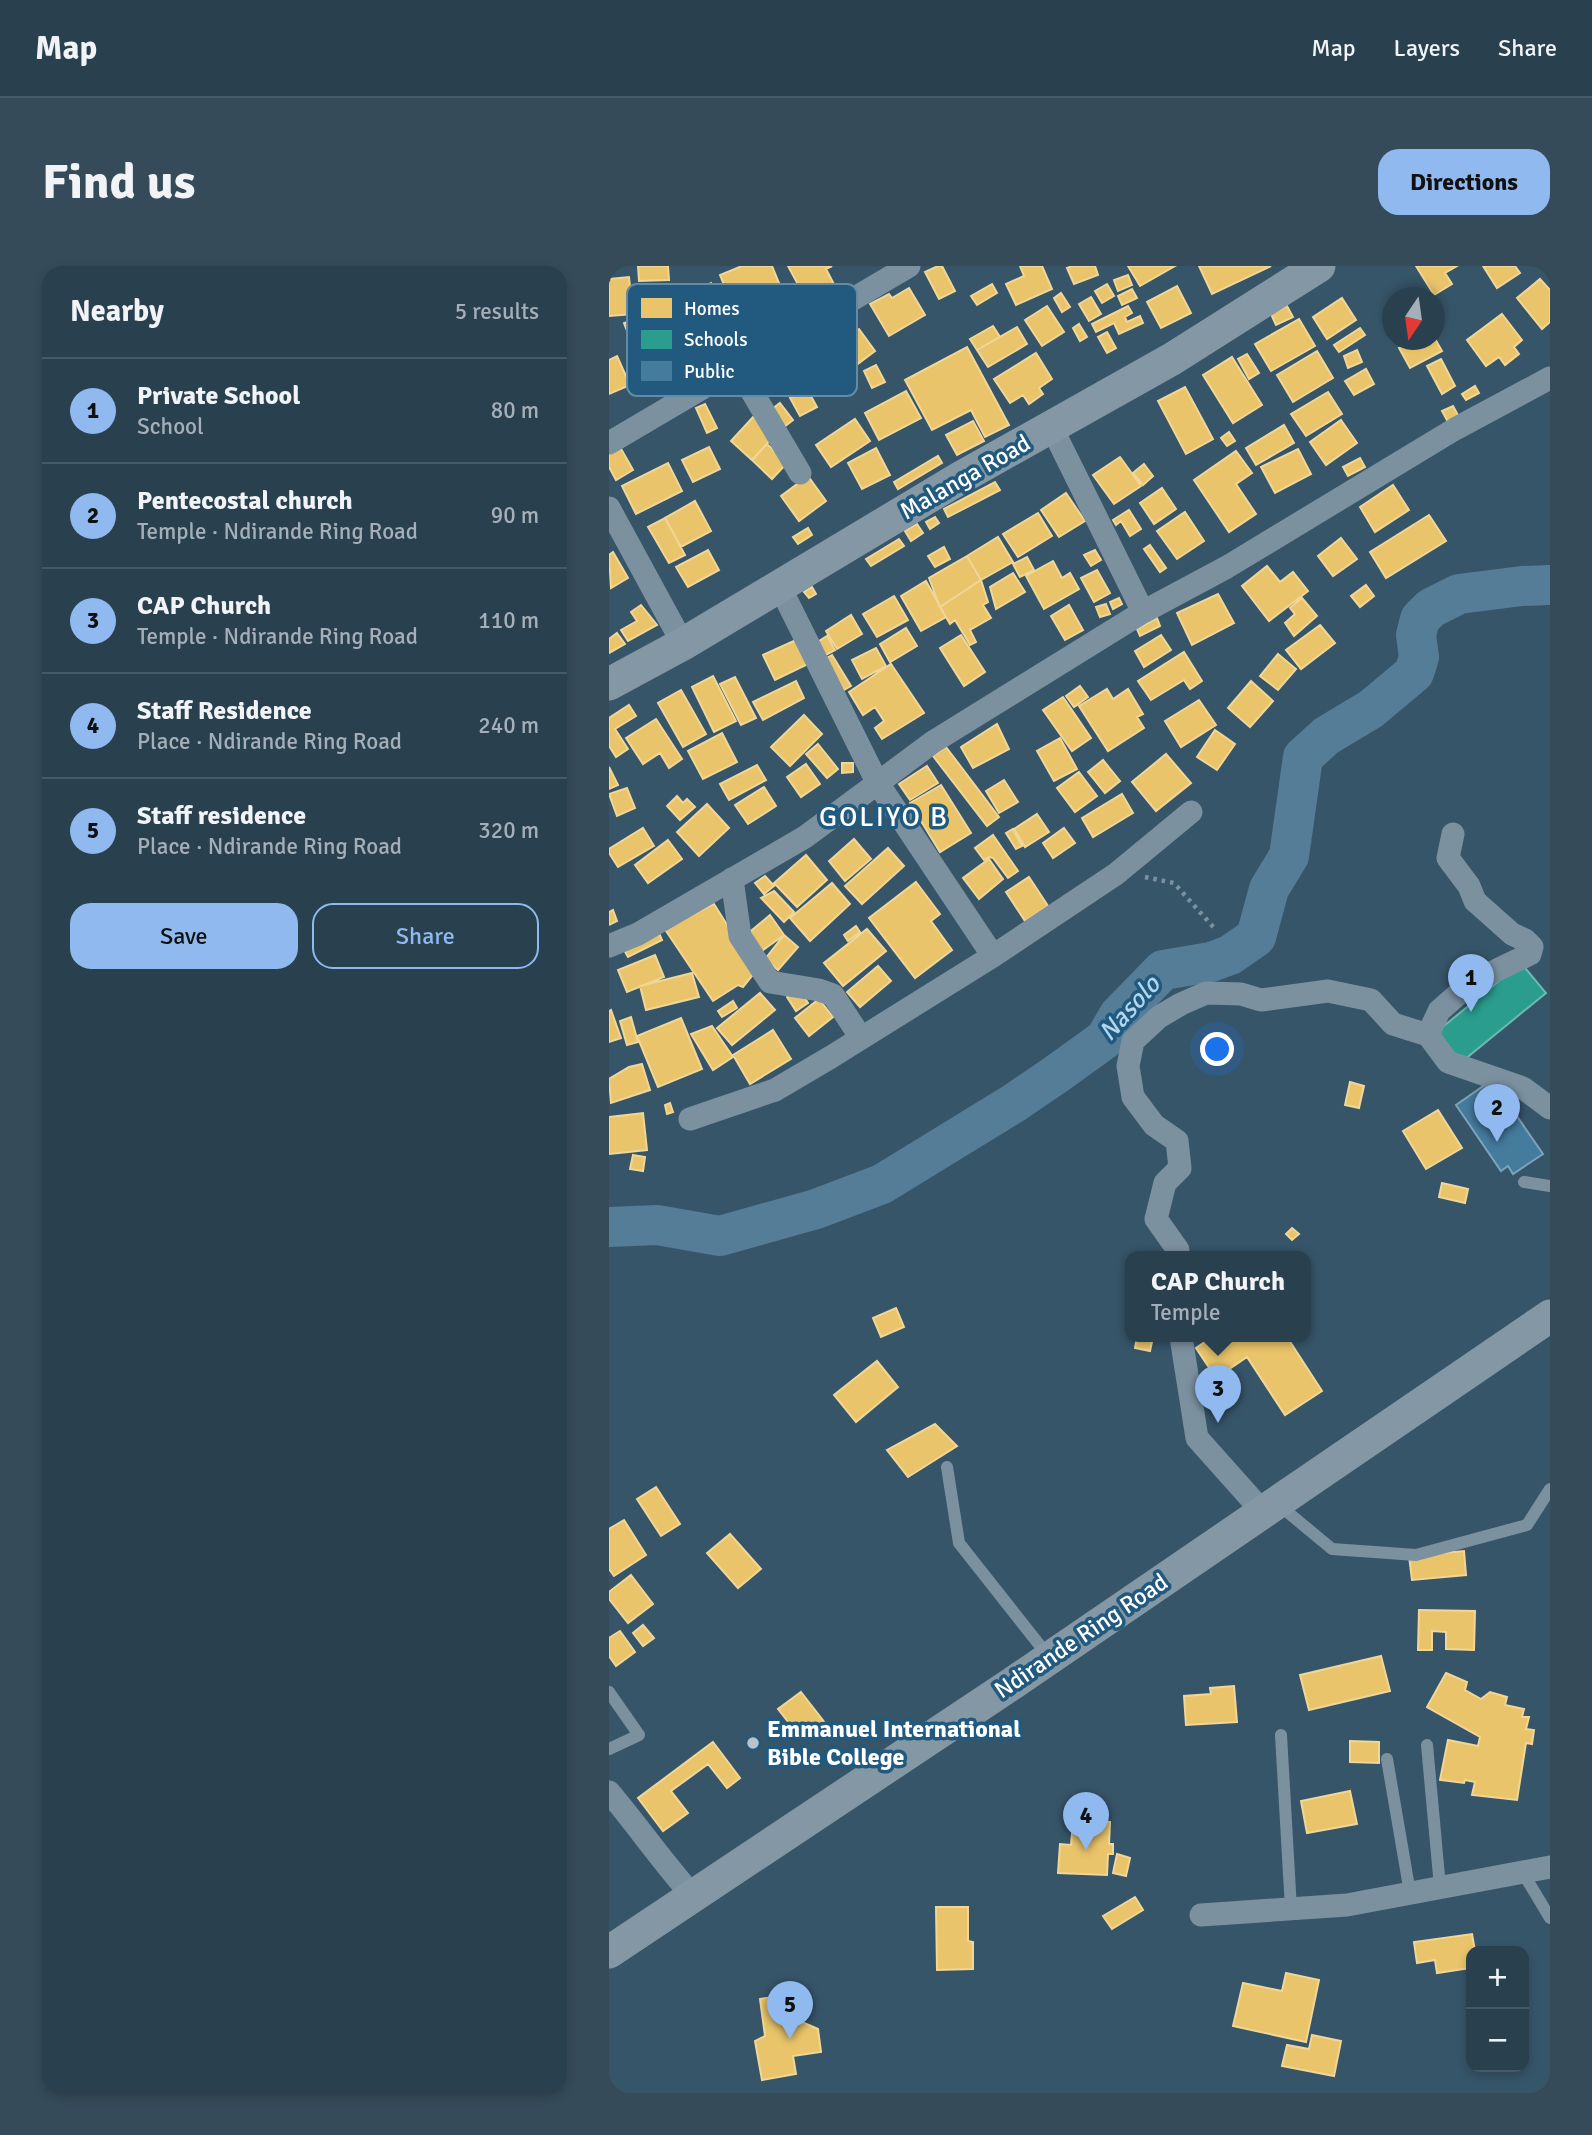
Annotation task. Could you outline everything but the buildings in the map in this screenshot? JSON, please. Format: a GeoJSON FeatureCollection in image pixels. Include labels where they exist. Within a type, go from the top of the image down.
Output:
{"type":"FeatureCollection","features":[{"type":"Feature","properties":{"kind":"street"},"geometry":{"type":"LineString","coordinates":[[857,297],[909,266]]}},
{"type":"Feature","properties":{"kind":"street","name":"Malanga Road"},"geometry":{"type":"LineString","coordinates":[[609,684],[683,644],[960,478],[1189,348],[1285,275],[1319,266]]}},
{"type":"Feature","properties":{"kind":"street"},"geometry":{"type":"LineString","coordinates":[[609,946],[638,934],[804,837],[933,742],[1143,612],[1227,567],[1455,429],[1550,378]]}},
{"type":"Feature","properties":{"kind":"street"},"geometry":{"type":"LineString","coordinates":[[609,443],[690,396]]}},
{"type":"Feature","properties":{"kind":"street"},"geometry":{"type":"LineString","coordinates":[[755,396],[800,473]]}},
{"type":"Feature","properties":{"kind":"street"},"geometry":{"type":"LineString","coordinates":[[1052,428],[1143,612]]}},
{"type":"Feature","properties":{"kind":"street"},"geometry":{"type":"LineString","coordinates":[[609,508],[683,644]]}},
{"type":"Feature","properties":{"kind":"street"},"geometry":{"type":"LineString","coordinates":[[779,585],[877,782],[993,956]]}},
{"type":"Feature","properties":{"kind":"street"},"geometry":{"type":"LineString","coordinates":[[690,1119],[775,1090],[861,1038],[993,956],[1116,874],[1191,812]]}},
{"type":"Feature","properties":{"kind":"street"},"geometry":{"type":"LineString","coordinates":[[1428,1035],[1439,1011],[1472,982],[1530,954],[1532,947],[1525,940],[1511,934],[1475,901],[1469,886],[1448,858],[1453,834]]}},
{"type":"Feature","properties":{"kind":"street"},"geometry":{"type":"LineString","coordinates":[[732,879],[740,936],[770,982],[820,990],[832,995],[861,1038]]}},
{"type":"Feature","properties":{"kind":"street"},"geometry":{"type":"LineString","coordinates":[[1178,1251],[1156,1219],[1164,1182],[1180,1168],[1177,1141],[1154,1125],[1133,1097],[1128,1066],[1133,1041],[1159,1017],[1206,993],[1241,994],[1262,1000],[1328,991],[1370,1000],[1393,1024],[1428,1035],[1448,1062],[1523,1088],[1550,1108]]}},
{"type":"Feature","properties":{"kind":"street","name":"Ndirande Ring Road"},"geometry":{"type":"LineString","coordinates":[[609,1952],[740,1867],[1550,1316]]}},
{"type":"Feature","properties":{"kind":"street"},"geometry":{"type":"LineString","coordinates":[[1182,1342],[1197,1438],[1269,1507]]}},
{"type":"Feature","properties":{"kind":"street"},"geometry":{"type":"LineString","coordinates":[[609,1792],[693,1896]]}},
{"type":"Feature","properties":{"kind":"street"},"geometry":{"type":"LineString","coordinates":[[1201,1915],[1347,1905],[1550,1867]]}},
{"type":"Feature","properties":{"kind":"lane"},"geometry":{"type":"LineString","coordinates":[[1524,1182],[1550,1186]]}},
{"type":"Feature","properties":{"kind":"lane"},"geometry":{"type":"LineString","coordinates":[[947,1467],[959,1543],[1049,1658]]}},
{"type":"Feature","properties":{"kind":"lane"},"geometry":{"type":"LineString","coordinates":[[1269,1507],[1332,1549],[1416,1555],[1527,1525],[1550,1489]]}},
{"type":"Feature","properties":{"kind":"lane"},"geometry":{"type":"LineString","coordinates":[[609,1692],[639,1735],[609,1749]]}},
{"type":"Feature","properties":{"kind":"lane"},"geometry":{"type":"LineString","coordinates":[[1281,1735],[1291,1909]]}},
{"type":"Feature","properties":{"kind":"lane"},"geometry":{"type":"LineString","coordinates":[[1427,1745],[1440,1887]]}},
{"type":"Feature","properties":{"kind":"lane"},"geometry":{"type":"LineString","coordinates":[[1387,1759],[1410,1893]]}},
{"type":"Feature","properties":{"kind":"lane"},"geometry":{"type":"LineString","coordinates":[[1523,1873],[1550,1918]]}},
{"type":"Feature","properties":{"kind":"path"},"geometry":{"type":"LineString","coordinates":[[1116,874],[1174,883],[1215,929]]}},
{"type":"Feature","properties":{"kind":"waterway","name":"Nasolo"},"geometry":{"type":"LineString","coordinates":[[609,1227],[657,1225],[720,1236],[816,1209],[882,1184],[1058,1073],[1105,1039],[1119,1015],[1163,970],[1211,962],[1230,955],[1256,937],[1269,889],[1289,856],[1303,757],[1326,736],[1371,709],[1414,673],[1419,657],[1416,635],[1420,619],[1431,608],[1459,594],[1550,585]]}},
{"type":"Feature","properties":{"kind":"place","name":"Private School"},"geometry":{"type":"Point","coordinates":[1471,1012]}},
{"type":"Feature","properties":{"kind":"place","name":"Pentecostal church"},"geometry":{"type":"Point","coordinates":[1497,1142]}},
{"type":"Feature","properties":{"kind":"place","name":"CAP Church"},"geometry":{"type":"Point","coordinates":[1218,1423]}},
{"type":"Feature","properties":{"kind":"place","name":"Emmanuel International Bible College"},"geometry":{"type":"Point","coordinates":[753,1743]}},
{"type":"Feature","properties":{"kind":"place","name":"Staff Residence"},"geometry":{"type":"Point","coordinates":[1086,1850]}},
{"type":"Feature","properties":{"kind":"place","name":"Staff residence"},"geometry":{"type":"Point","coordinates":[790,2039]}},
{"type":"Feature","properties":{"kind":"district","name":"GOLIYO B"},"geometry":{"type":"Point","coordinates":[884,816]}}]}
